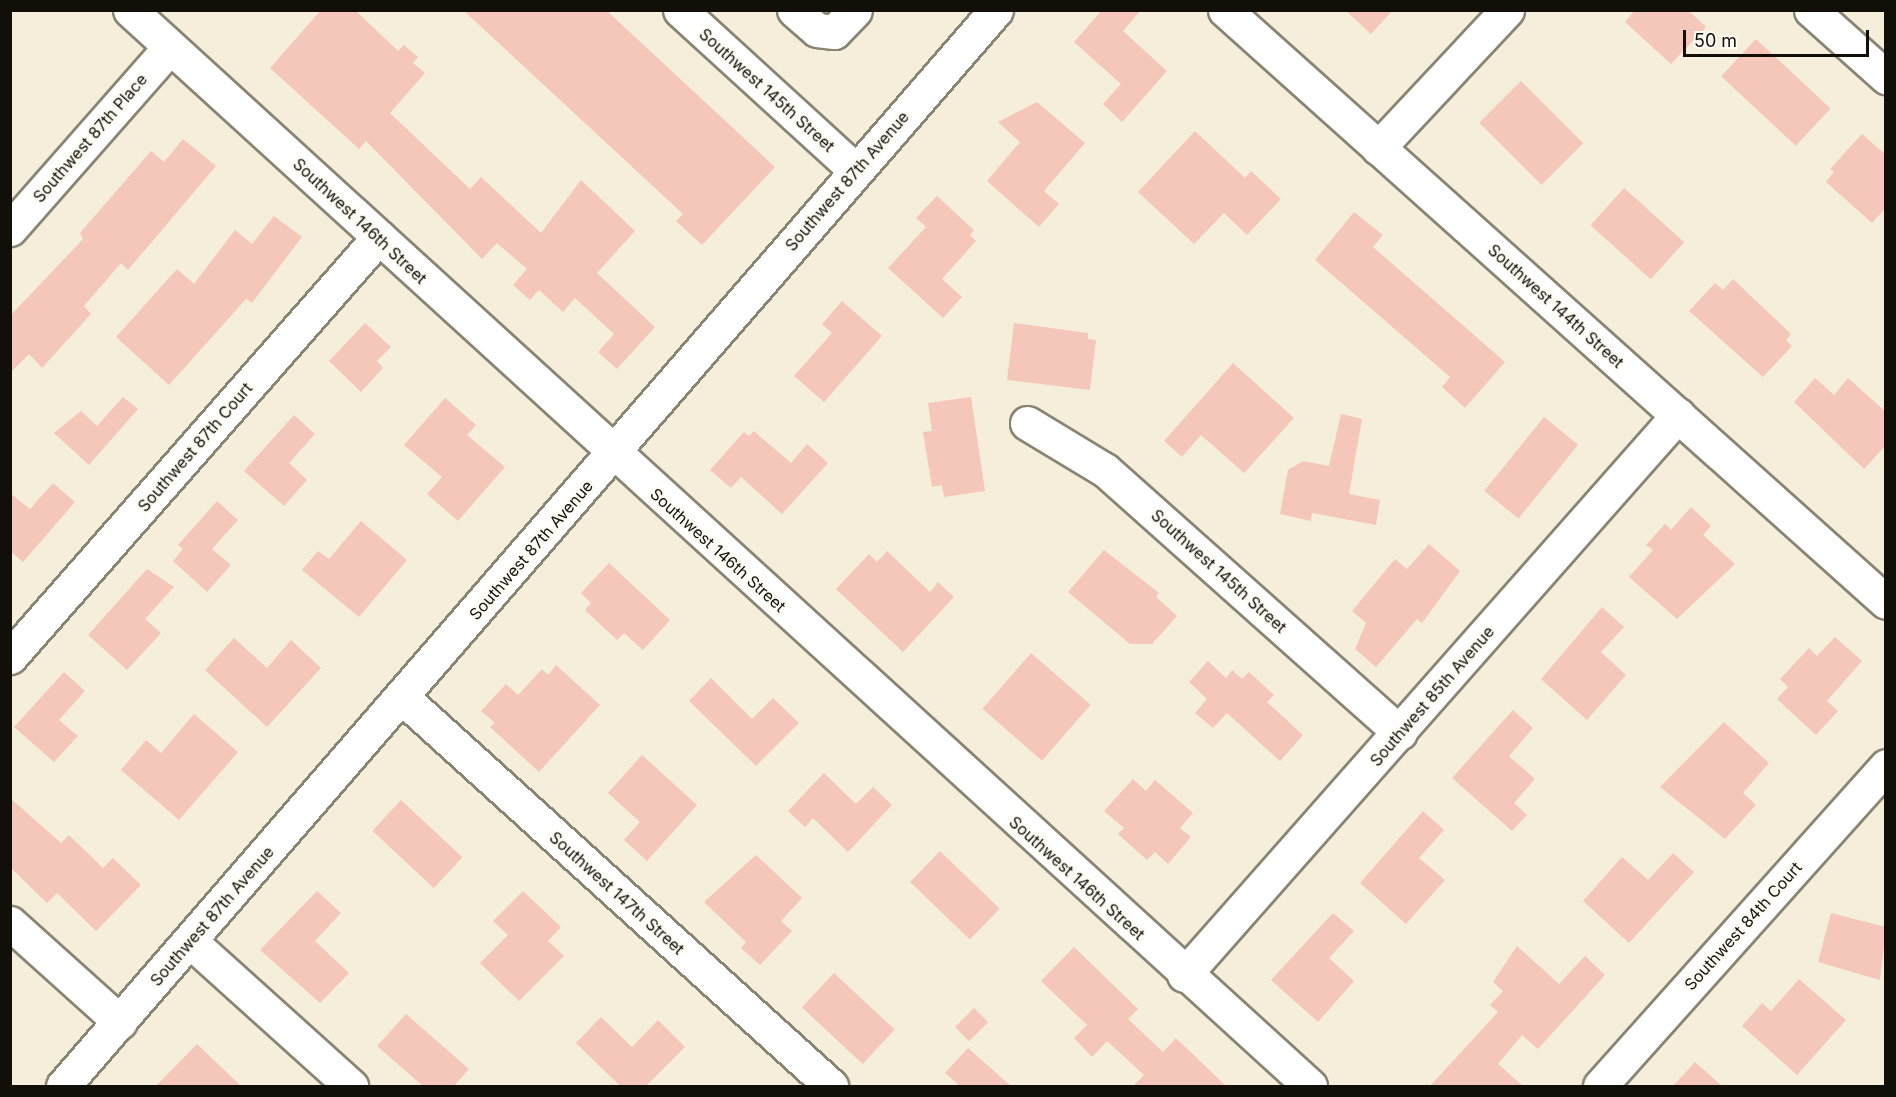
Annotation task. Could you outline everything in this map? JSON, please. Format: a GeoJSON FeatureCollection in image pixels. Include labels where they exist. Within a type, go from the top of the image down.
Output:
{"type":"FeatureCollection","features":[{"type":"Feature","properties":{"kind":"street","name":"Southwest 146th Street"},"geometry":{"type":"LineString","coordinates":[[130,10],[613,455],[1184,975],[1310,1086]]}},
{"type":"Feature","properties":{"kind":"street","name":"Southwest 145th Street"},"geometry":{"type":"LineString","coordinates":[[680,10],[855,170]]}},
{"type":"Feature","properties":{"kind":"street"},"geometry":{"type":"LineString","coordinates":[[794,10],[817,30],[834,32],[855,10]]}},
{"type":"Feature","properties":{"kind":"street","name":"Southwest 87th Avenue"},"geometry":{"type":"LineString","coordinates":[[63,1086],[403,698],[855,170],[996,10]]}},
{"type":"Feature","properties":{"kind":"street","name":"Southwest 144th Street"},"geometry":{"type":"LineString","coordinates":[[1225,10],[1886,602]]}},
{"type":"Feature","properties":{"kind":"street"},"geometry":{"type":"LineString","coordinates":[[1378,148],[1507,10]]}},
{"type":"Feature","properties":{"kind":"street"},"geometry":{"type":"LineString","coordinates":[[1811,10],[1886,77]]}},
{"type":"Feature","properties":{"kind":"street","name":"Southwest 87th Place"},"geometry":{"type":"LineString","coordinates":[[10,229],[170,47]]}},
{"type":"Feature","properties":{"kind":"street","name":"Southwest 87th Court"},"geometry":{"type":"LineString","coordinates":[[10,657],[379,237]]}},
{"type":"Feature","properties":{"kind":"street","name":"Southwest 85th Avenue"},"geometry":{"type":"LineString","coordinates":[[1184,975],[1400,733],[1678,415]]}},
{"type":"Feature","properties":{"kind":"street","name":"Southwest 145th Street"},"geometry":{"type":"LineString","coordinates":[[1027,423],[1106,470],[1400,733]]}},
{"type":"Feature","properties":{"kind":"street","name":"Southwest 147th Street"},"geometry":{"type":"LineString","coordinates":[[403,698],[831,1086]]}},
{"type":"Feature","properties":{"kind":"street","name":"Southwest 84th Court"},"geometry":{"type":"LineString","coordinates":[[1600,1086],[1886,766]]}},
{"type":"Feature","properties":{"kind":"street"},"geometry":{"type":"LineString","coordinates":[[10,923],[120,1022]]}},
{"type":"Feature","properties":{"kind":"street"},"geometry":{"type":"LineString","coordinates":[[190,941],[351,1086]]}},
{"type":"Feature","properties":{"kind":"building"},"geometry":{"type":"Polygon","coordinates":[[[321,10],[355,10],[398,51],[404,45],[418,57],[413,63],[425,73],[390,113],[470,189],[481,177],[541,233],[581,180],[635,231],[597,273],[655,327],[617,369],[598,352],[614,334],[575,298],[563,312],[539,290],[530,300],[513,285],[527,269],[497,243],[482,259],[366,141],[359,149],[270,68],[321,10]]]}},
{"type":"Feature","properties":{"kind":"building"},"geometry":{"type":"Polygon","coordinates":[[[463,10],[606,10],[775,167],[702,245],[676,221],[683,214],[463,10]]]}},
{"type":"Feature","properties":{"kind":"building"},"geometry":{"type":"Polygon","coordinates":[[[1102,10],[1141,10],[1123,31],[1167,71],[1122,122],[1103,104],[1121,84],[1074,42],[1102,10]]]}},
{"type":"Feature","properties":{"kind":"building"},"geometry":{"type":"Polygon","coordinates":[[[1345,10],[1393,10],[1371,34],[1345,10]]]}},
{"type":"Feature","properties":{"kind":"building"},"geometry":{"type":"Polygon","coordinates":[[[1635,10],[1688,10],[1706,27],[1671,64],[1625,22],[1635,10]]]}},
{"type":"Feature","properties":{"kind":"building"},"geometry":{"type":"Polygon","coordinates":[[[1756,39],[1831,109],[1796,146],[1721,76],[1756,39]]]}},
{"type":"Feature","properties":{"kind":"building"},"geometry":{"type":"Polygon","coordinates":[[[1521,81],[1583,143],[1542,185],[1479,123],[1521,81]]]}},
{"type":"Feature","properties":{"kind":"building"},"geometry":{"type":"Polygon","coordinates":[[[1037,102],[1085,143],[1044,191],[1059,204],[1039,227],[987,181],[1020,142],[998,122],[1037,102]]]}},
{"type":"Feature","properties":{"kind":"building"},"geometry":{"type":"Polygon","coordinates":[[[1195,131],[1245,178],[1251,171],[1281,199],[1247,235],[1224,213],[1194,244],[1138,192],[1195,131]]]}},
{"type":"Feature","properties":{"kind":"building"},"geometry":{"type":"Polygon","coordinates":[[[1862,134],[1886,155],[1886,208],[1872,223],[1826,182],[1834,172],[1830,169],[1862,134]]]}},
{"type":"Feature","properties":{"kind":"building"},"geometry":{"type":"Polygon","coordinates":[[[183,139],[216,166],[128,270],[121,263],[84,306],[91,314],[42,368],[29,354],[10,373],[10,316],[83,239],[80,233],[151,151],[164,162],[183,139]]]}},
{"type":"Feature","properties":{"kind":"building"},"geometry":{"type":"Polygon","coordinates":[[[1624,188],[1684,242],[1651,279],[1591,225],[1624,188]]]}},
{"type":"Feature","properties":{"kind":"building"},"geometry":{"type":"Polygon","coordinates":[[[937,196],[974,230],[970,235],[976,241],[942,279],[962,297],[943,318],[888,268],[926,227],[916,218],[937,196]]]}},
{"type":"Feature","properties":{"kind":"building"},"geometry":{"type":"Polygon","coordinates":[[[1354,212],[1383,235],[1373,247],[1505,362],[1465,408],[1442,387],[1450,377],[1315,260],[1354,212]]]}},
{"type":"Feature","properties":{"kind":"building"},"geometry":{"type":"Polygon","coordinates":[[[274,216],[302,237],[252,303],[246,299],[169,385],[116,337],[177,269],[194,284],[235,230],[252,244],[274,216]]]}},
{"type":"Feature","properties":{"kind":"building"},"geometry":{"type":"Polygon","coordinates":[[[1733,279],[1791,334],[1786,340],[1792,346],[1763,377],[1689,311],[1715,283],[1723,290],[1733,279]]]}},
{"type":"Feature","properties":{"kind":"building"},"geometry":{"type":"Polygon","coordinates":[[[842,301],[882,336],[824,402],[794,376],[832,333],[822,324],[842,301]]]}},
{"type":"Feature","properties":{"kind":"building"},"geometry":{"type":"Polygon","coordinates":[[[365,323],[391,347],[377,361],[383,368],[361,392],[329,361],[365,323]]]}},
{"type":"Feature","properties":{"kind":"building"},"geometry":{"type":"Polygon","coordinates":[[[1014,323],[1088,333],[1088,339],[1096,340],[1090,390],[1007,380],[1014,323]]]}},
{"type":"Feature","properties":{"kind":"building"},"geometry":{"type":"Polygon","coordinates":[[[1233,363],[1294,418],[1244,473],[1201,435],[1182,457],[1164,441],[1233,363]]]}},
{"type":"Feature","properties":{"kind":"building"},"geometry":{"type":"Polygon","coordinates":[[[1815,378],[1834,395],[1848,378],[1886,412],[1886,445],[1864,469],[1794,402],[1815,378]]]}},
{"type":"Feature","properties":{"kind":"building"},"geometry":{"type":"Polygon","coordinates":[[[123,397],[138,409],[89,465],[54,433],[81,411],[97,426],[123,397]]]}},
{"type":"Feature","properties":{"kind":"building"},"geometry":{"type":"Polygon","coordinates":[[[971,397],[985,491],[944,497],[942,485],[932,487],[923,432],[932,431],[928,403],[971,397]]]}},
{"type":"Feature","properties":{"kind":"building"},"geometry":{"type":"Polygon","coordinates":[[[445,398],[476,425],[467,435],[505,467],[458,521],[427,494],[442,477],[404,445],[445,398]]]}},
{"type":"Feature","properties":{"kind":"building"},"geometry":{"type":"Polygon","coordinates":[[[1341,414],[1362,419],[1349,494],[1380,500],[1376,525],[1312,513],[1311,521],[1280,514],[1288,470],[1303,461],[1329,466],[1341,414]]]}},
{"type":"Feature","properties":{"kind":"building"},"geometry":{"type":"Polygon","coordinates":[[[294,415],[315,434],[289,463],[307,480],[284,506],[244,471],[294,415]]]}},
{"type":"Feature","properties":{"kind":"building"},"geometry":{"type":"Polygon","coordinates":[[[1544,417],[1578,445],[1518,519],[1484,491],[1544,417]]]}},
{"type":"Feature","properties":{"kind":"building"},"geometry":{"type":"Polygon","coordinates":[[[754,431],[791,463],[807,444],[828,463],[782,514],[741,477],[731,488],[710,470],[744,432],[749,436],[754,431]]]}},
{"type":"Feature","properties":{"kind":"building"},"geometry":{"type":"Polygon","coordinates":[[[53,483],[75,502],[23,562],[10,551],[10,493],[30,509],[53,483]]]}},
{"type":"Feature","properties":{"kind":"building"},"geometry":{"type":"Polygon","coordinates":[[[217,501],[238,520],[212,549],[231,565],[207,592],[173,561],[183,549],[178,545],[217,501]]]}},
{"type":"Feature","properties":{"kind":"building"},"geometry":{"type":"Polygon","coordinates":[[[1691,507],[1711,526],[1703,535],[1735,564],[1677,619],[1629,577],[1653,550],[1646,545],[1665,524],[1671,530],[1691,507]]]}},
{"type":"Feature","properties":{"kind":"building"},"geometry":{"type":"Polygon","coordinates":[[[361,521],[407,560],[359,617],[302,570],[318,551],[329,559],[361,521]]]}},
{"type":"Feature","properties":{"kind":"building"},"geometry":{"type":"Polygon","coordinates":[[[1429,544],[1460,571],[1422,623],[1417,619],[1376,667],[1355,649],[1366,623],[1352,611],[1395,559],[1407,569],[1429,544]]]}},
{"type":"Feature","properties":{"kind":"building"},"geometry":{"type":"Polygon","coordinates":[[[1104,550],[1159,593],[1156,597],[1177,616],[1152,644],[1130,644],[1068,592],[1104,550]]]}},
{"type":"Feature","properties":{"kind":"building"},"geometry":{"type":"Polygon","coordinates":[[[887,551],[930,592],[938,582],[954,597],[903,652],[836,589],[869,554],[877,562],[887,551]]]}},
{"type":"Feature","properties":{"kind":"building"},"geometry":{"type":"Polygon","coordinates":[[[609,563],[670,620],[643,650],[624,633],[617,640],[585,610],[591,603],[581,593],[609,563]]]}},
{"type":"Feature","properties":{"kind":"building"},"geometry":{"type":"Polygon","coordinates":[[[147,569],[174,587],[145,619],[161,633],[127,670],[88,635],[147,569]]]}},
{"type":"Feature","properties":{"kind":"building"},"geometry":{"type":"Polygon","coordinates":[[[1602,607],[1624,627],[1601,652],[1626,675],[1587,720],[1541,679],[1602,607]]]}},
{"type":"Feature","properties":{"kind":"building"},"geometry":{"type":"Polygon","coordinates":[[[1835,637],[1862,661],[1827,701],[1838,711],[1816,735],[1777,699],[1788,687],[1780,679],[1809,648],[1817,656],[1835,637]]]}},
{"type":"Feature","properties":{"kind":"building"},"geometry":{"type":"Polygon","coordinates":[[[234,638],[267,668],[291,640],[321,668],[267,727],[205,670],[234,638]]]}},
{"type":"Feature","properties":{"kind":"building"},"geometry":{"type":"Polygon","coordinates":[[[1031,653],[1091,705],[1042,761],[982,709],[1031,653]]]}},
{"type":"Feature","properties":{"kind":"building"},"geometry":{"type":"Polygon","coordinates":[[[1208,661],[1226,678],[1232,670],[1242,679],[1249,672],[1274,695],[1267,702],[1303,735],[1280,761],[1227,713],[1213,728],[1195,713],[1207,699],[1189,682],[1208,661]]]}},
{"type":"Feature","properties":{"kind":"building"},"geometry":{"type":"Polygon","coordinates":[[[556,665],[600,705],[539,772],[490,727],[495,723],[481,711],[506,684],[518,695],[542,669],[548,675],[556,665]]]}},
{"type":"Feature","properties":{"kind":"building"},"geometry":{"type":"Polygon","coordinates":[[[64,672],[85,691],[59,720],[78,736],[54,762],[14,727],[64,672]]]}},
{"type":"Feature","properties":{"kind":"building"},"geometry":{"type":"Polygon","coordinates":[[[711,678],[752,719],[773,698],[799,723],[756,766],[689,701],[711,678]]]}},
{"type":"Feature","properties":{"kind":"building"},"geometry":{"type":"Polygon","coordinates":[[[1513,710],[1533,728],[1509,756],[1535,779],[1514,803],[1527,815],[1512,831],[1452,778],[1513,710]]]}},
{"type":"Feature","properties":{"kind":"building"},"geometry":{"type":"Polygon","coordinates":[[[194,714],[238,752],[179,820],[121,770],[146,740],[161,753],[194,714]]]}},
{"type":"Feature","properties":{"kind":"building"},"geometry":{"type":"Polygon","coordinates":[[[1724,722],[1769,763],[1743,793],[1756,805],[1725,839],[1660,787],[1724,722]]]}},
{"type":"Feature","properties":{"kind":"building"},"geometry":{"type":"Polygon","coordinates":[[[642,755],[697,805],[647,861],[624,840],[640,822],[608,793],[642,755]]]}},
{"type":"Feature","properties":{"kind":"building"},"geometry":{"type":"Polygon","coordinates":[[[824,773],[856,804],[873,787],[892,805],[848,852],[813,818],[805,827],[788,811],[824,773]]]}},
{"type":"Feature","properties":{"kind":"building"},"geometry":{"type":"Polygon","coordinates":[[[1133,779],[1146,791],[1155,780],[1193,813],[1180,828],[1191,837],[1168,864],[1155,852],[1147,860],[1118,834],[1124,828],[1104,811],[1133,779]]]}},
{"type":"Feature","properties":{"kind":"building"},"geometry":{"type":"Polygon","coordinates":[[[10,798],[61,843],[69,835],[103,868],[113,858],[141,885],[96,931],[57,893],[47,903],[10,867],[10,798]]]}},
{"type":"Feature","properties":{"kind":"building"},"geometry":{"type":"Polygon","coordinates":[[[401,800],[462,857],[434,888],[372,831],[401,800]]]}},
{"type":"Feature","properties":{"kind":"building"},"geometry":{"type":"Polygon","coordinates":[[[1423,811],[1444,830],[1419,858],[1445,880],[1406,924],[1360,883],[1423,811]]]}},
{"type":"Feature","properties":{"kind":"building"},"geometry":{"type":"Polygon","coordinates":[[[940,851],[1000,909],[970,940],[910,882],[940,851]]]}},
{"type":"Feature","properties":{"kind":"building"},"geometry":{"type":"Polygon","coordinates":[[[1673,853],[1694,872],[1629,943],[1583,901],[1622,857],[1648,880],[1673,853]]]}},
{"type":"Feature","properties":{"kind":"building"},"geometry":{"type":"Polygon","coordinates":[[[756,855],[802,898],[781,921],[792,931],[760,965],[741,948],[746,942],[704,902],[756,855]]]}},
{"type":"Feature","properties":{"kind":"building"},"geometry":{"type":"Polygon","coordinates":[[[317,891],[341,913],[315,941],[349,973],[320,1003],[260,950],[317,891]]]}},
{"type":"Feature","properties":{"kind":"building"},"geometry":{"type":"Polygon","coordinates":[[[523,891],[561,927],[548,941],[564,956],[519,1001],[480,963],[508,935],[493,921],[523,891]]]}},
{"type":"Feature","properties":{"kind":"building"},"geometry":{"type":"Polygon","coordinates":[[[1333,913],[1354,931],[1329,958],[1354,981],[1318,1022],[1271,980],[1333,913]]]}},
{"type":"Feature","properties":{"kind":"building"},"geometry":{"type":"Polygon","coordinates":[[[1831,913],[1886,927],[1880,980],[1818,962],[1831,913]]]}},
{"type":"Feature","properties":{"kind":"building"},"geometry":{"type":"Polygon","coordinates":[[[1517,946],[1559,984],[1585,956],[1605,975],[1538,1049],[1522,1035],[1498,1064],[1523,1086],[1430,1086],[1498,1012],[1490,1005],[1503,991],[1493,982],[1517,946]]]}},
{"type":"Feature","properties":{"kind":"building"},"geometry":{"type":"Polygon","coordinates":[[[1074,947],[1138,1009],[1128,1019],[1163,1052],[1176,1038],[1226,1086],[1133,1086],[1144,1075],[1107,1041],[1092,1057],[1074,1038],[1087,1025],[1041,981],[1074,947]]]}},
{"type":"Feature","properties":{"kind":"building"},"geometry":{"type":"Polygon","coordinates":[[[834,973],[895,1030],[863,1064],[802,1007],[834,973]]]}},
{"type":"Feature","properties":{"kind":"building"},"geometry":{"type":"Polygon","coordinates":[[[1799,979],[1846,1020],[1797,1075],[1742,1026],[1762,1003],[1771,1011],[1799,979]]]}},
{"type":"Feature","properties":{"kind":"building"},"geometry":{"type":"Polygon","coordinates":[[[974,1008],[988,1022],[969,1041],[955,1027],[974,1008]]]}},
{"type":"Feature","properties":{"kind":"building"},"geometry":{"type":"Polygon","coordinates":[[[406,1014],[469,1069],[454,1086],[423,1086],[377,1046],[406,1014]]]}},
{"type":"Feature","properties":{"kind":"building"},"geometry":{"type":"Polygon","coordinates":[[[601,1017],[632,1047],[658,1020],[685,1047],[646,1086],[620,1086],[576,1043],[601,1017]]]}},
{"type":"Feature","properties":{"kind":"building"},"geometry":{"type":"Polygon","coordinates":[[[197,1044],[241,1086],[156,1086],[197,1044]]]}},
{"type":"Feature","properties":{"kind":"building"},"geometry":{"type":"Polygon","coordinates":[[[968,1048],[1011,1086],[960,1086],[945,1073],[968,1048]]]}},
{"type":"Feature","properties":{"kind":"building"},"geometry":{"type":"Polygon","coordinates":[[[1695,1062],[1722,1086],[1673,1086],[1695,1062]]]}}]}
